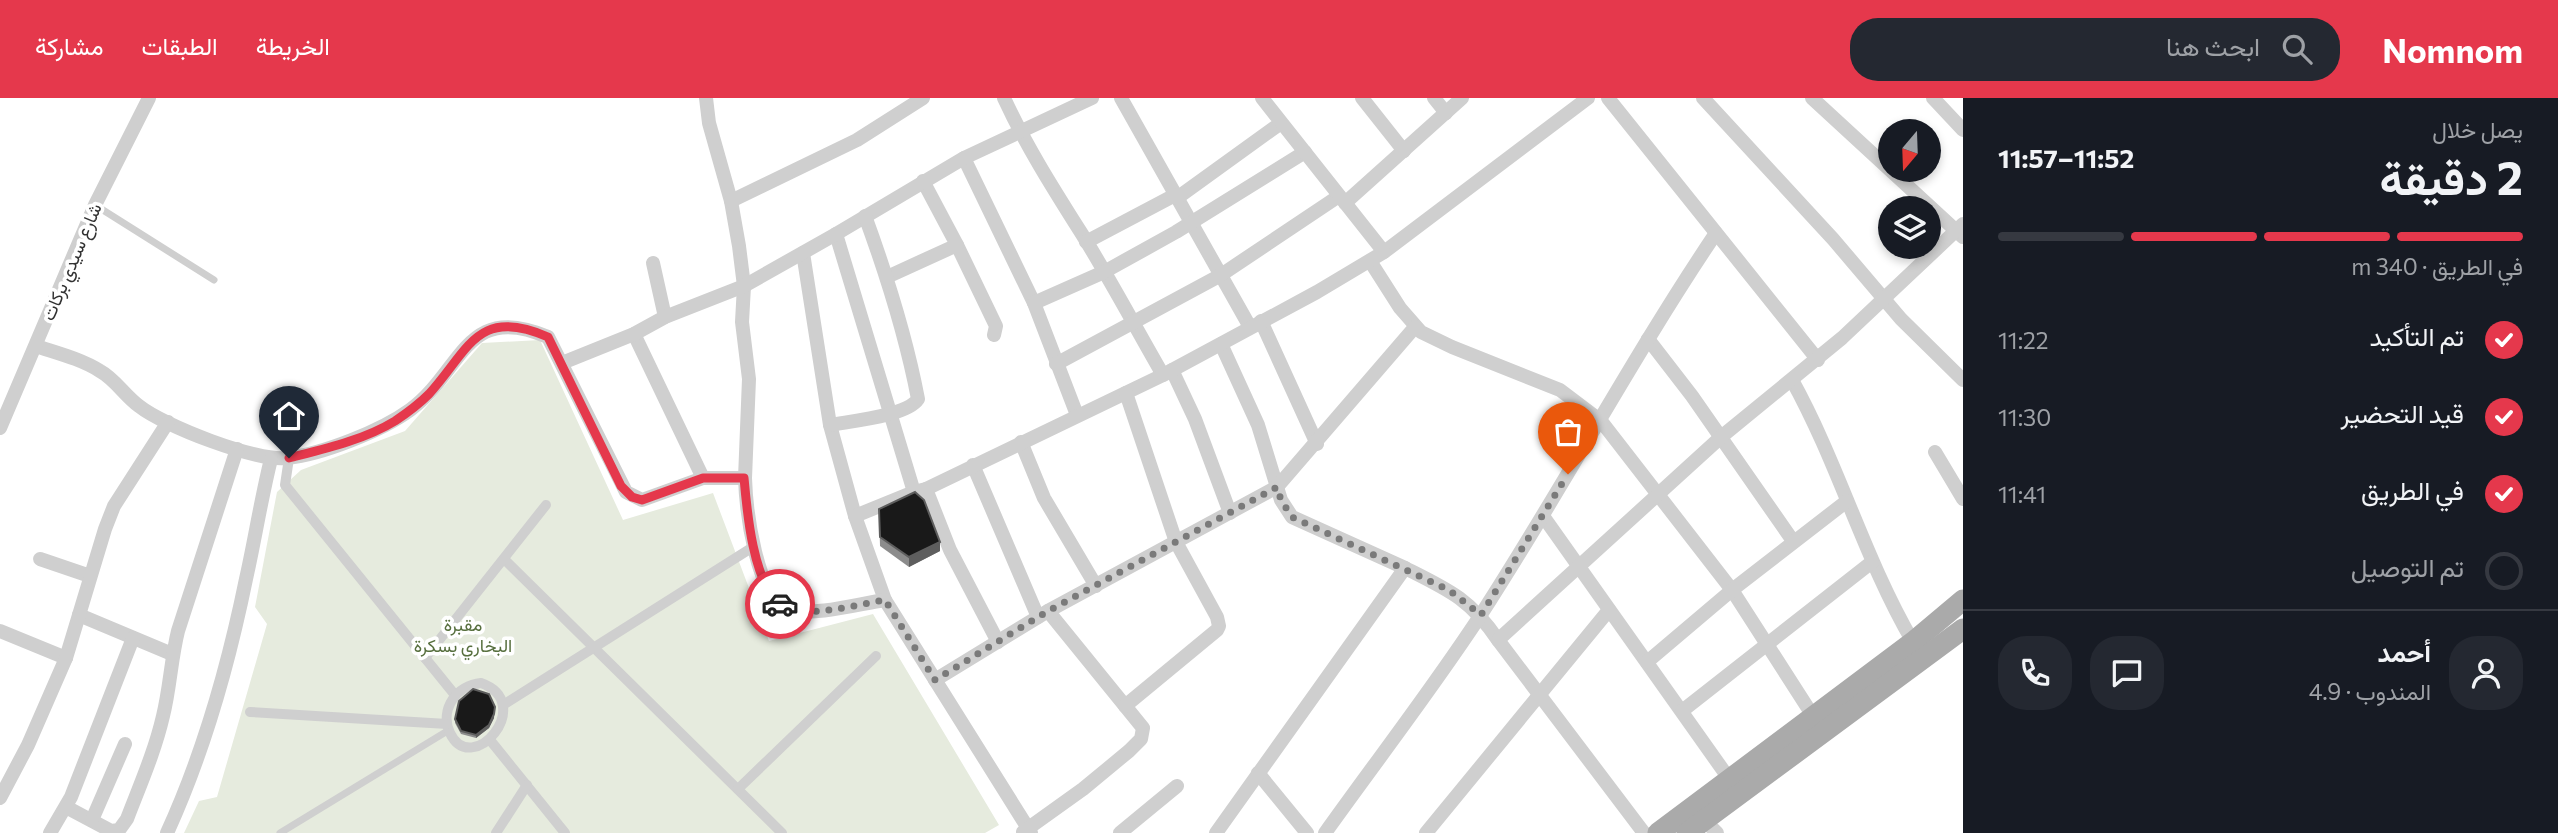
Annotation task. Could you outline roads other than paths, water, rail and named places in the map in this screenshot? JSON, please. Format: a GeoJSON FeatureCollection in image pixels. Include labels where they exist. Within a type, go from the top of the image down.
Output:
{"type":"FeatureCollection","features":[{"type":"Feature","properties":{"kind":"main road"},"geometry":{"type":"LineString","coordinates":[[1658,833],[1913,642],[1963,600]]}},
{"type":"Feature","properties":{"kind":"main road"},"geometry":{"type":"LineString","coordinates":[[1687,833],[1711,827],[1963,629]]}},
{"type":"Feature","properties":{"kind":"street","name":"شارع سيدي بركات"},"geometry":{"type":"LineString","coordinates":[[0,428],[96,205],[149,98]]}},
{"type":"Feature","properties":{"kind":"street"},"geometry":{"type":"LineString","coordinates":[[706,98],[709,124],[731,201],[740,246],[744,286],[743,322],[749,379],[744,478],[753,547],[774,599],[786,609],[804,612],[885,600]]}},
{"type":"Feature","properties":{"kind":"street"},"geometry":{"type":"LineString","coordinates":[[731,201],[857,140],[923,98]]}},
{"type":"Feature","properties":{"kind":"street"},"geometry":{"type":"LineString","coordinates":[[1004,98],[1019,131],[1195,419],[1230,513]]}},
{"type":"Feature","properties":{"kind":"street"},"geometry":{"type":"LineString","coordinates":[[562,363],[634,334],[665,317],[744,286],[964,158],[1093,98]]}},
{"type":"Feature","properties":{"kind":"street"},"geometry":{"type":"LineString","coordinates":[[1121,98],[1221,275],[1256,324],[1317,444]]}},
{"type":"Feature","properties":{"kind":"street"},"geometry":{"type":"LineString","coordinates":[[1362,98],[1404,151]]}},
{"type":"Feature","properties":{"kind":"street"},"geometry":{"type":"LineString","coordinates":[[1434,98],[1446,113]]}},
{"type":"Feature","properties":{"kind":"street"},"geometry":{"type":"LineString","coordinates":[[1056,364],[1221,275],[1342,199],[1404,151],[1462,98]]}},
{"type":"Feature","properties":{"kind":"street"},"geometry":{"type":"LineString","coordinates":[[855,516],[920,491],[1168,373],[1317,292],[1384,252],[1588,98]]}},
{"type":"Feature","properties":{"kind":"street"},"geometry":{"type":"LineString","coordinates":[[1608,98],[1818,359]]}},
{"type":"Feature","properties":{"kind":"street"},"geometry":{"type":"LineString","coordinates":[[1703,98],[1824,229],[1923,343],[1963,380]]}},
{"type":"Feature","properties":{"kind":"street"},"geometry":{"type":"LineString","coordinates":[[1498,640],[1721,438],[1818,359],[1961,231],[1812,98]]}},
{"type":"Feature","properties":{"kind":"street"},"geometry":{"type":"LineString","coordinates":[[1933,98],[1963,130]]}},
{"type":"Feature","properties":{"kind":"street"},"geometry":{"type":"LineString","coordinates":[[1268,100],[1282,123],[1384,252]]}},
{"type":"Feature","properties":{"kind":"street"},"geometry":{"type":"LineString","coordinates":[[1086,242],[1176,197],[1282,123]]}},
{"type":"Feature","properties":{"kind":"street"},"geometry":{"type":"LineString","coordinates":[[1034,303],[1104,272],[1191,223],[1305,152]]}},
{"type":"Feature","properties":{"kind":"street"},"geometry":{"type":"LineString","coordinates":[[964,158],[1034,303],[1077,415]]}},
{"type":"Feature","properties":{"kind":"street"},"geometry":{"type":"LineString","coordinates":[[923,181],[996,326],[994,334]]}},
{"type":"Feature","properties":{"kind":"street"},"geometry":{"type":"LineString","coordinates":[[830,425],[890,414],[914,405],[918,399],[908,347],[865,216]]}},
{"type":"Feature","properties":{"kind":"street"},"geometry":{"type":"LineString","coordinates":[[1325,833],[1481,615],[1601,421],[1648,338],[1716,233]]}},
{"type":"Feature","properties":{"kind":"street"},"geometry":{"type":"LineString","coordinates":[[836,234],[890,414],[920,491],[998,642]]}},
{"type":"Feature","properties":{"kind":"street"},"geometry":{"type":"LineString","coordinates":[[887,277],[957,244]]}},
{"type":"Feature","properties":{"kind":"street"},"geometry":{"type":"LineString","coordinates":[[803,253],[830,425],[855,516],[885,600],[1027,832],[1141,739],[1143,728],[1043,614],[973,465]]}},
{"type":"Feature","properties":{"kind":"street"},"geometry":{"type":"LineString","coordinates":[[1370,261],[1399,308],[1415,327],[1452,347],[1560,390],[1601,421],[1732,590],[1814,716]]}},
{"type":"Feature","properties":{"kind":"street"},"geometry":{"type":"LineString","coordinates":[[653,263],[665,317]]}},
{"type":"Feature","properties":{"kind":"street"},"geometry":{"type":"LineString","coordinates":[[36,346],[103,372],[142,409],[168,422],[271,459],[289,458],[336,445],[393,422],[428,395],[472,339],[489,329],[508,325],[529,329],[548,337],[626,492],[642,500],[703,478],[744,478]]}},
{"type":"Feature","properties":{"kind":"street"},"geometry":{"type":"LineString","coordinates":[[935,680],[1043,614],[1277,487],[1317,444],[1415,327]]}},
{"type":"Feature","properties":{"kind":"street"},"geometry":{"type":"LineString","coordinates":[[634,334],[703,478]]}},
{"type":"Feature","properties":{"kind":"street"},"geometry":{"type":"LineString","coordinates":[[1648,338],[1793,541]]}},
{"type":"Feature","properties":{"kind":"street"},"geometry":{"type":"LineString","coordinates":[[1221,344],[1258,425],[1281,500],[1292,517],[1449,590],[1481,615],[1644,833]]}},
{"type":"Feature","properties":{"kind":"street"},"geometry":{"type":"LineString","coordinates":[[1792,380],[1819,434],[1872,562],[1913,642]]}},
{"type":"Feature","properties":{"kind":"street"},"geometry":{"type":"LineString","coordinates":[[1125,706],[1219,626],[1176,542],[1126,393]]}},
{"type":"Feature","properties":{"kind":"street"},"geometry":{"type":"LineString","coordinates":[[0,798],[33,734],[65,658],[114,506],[168,422]]}},
{"type":"Feature","properties":{"kind":"street"},"geometry":{"type":"LineString","coordinates":[[1021,442],[1044,498],[1096,586]]}},
{"type":"Feature","properties":{"kind":"street"},"geometry":{"type":"LineString","coordinates":[[66,807],[115,832],[127,819],[160,728],[170,684],[172,654],[192,583],[237,449]]}},
{"type":"Feature","properties":{"kind":"street"},"geometry":{"type":"LineString","coordinates":[[1935,452],[1963,499]]}},
{"type":"Feature","properties":{"kind":"street"},"geometry":{"type":"LineString","coordinates":[[289,458],[285,485],[455,695]]}},
{"type":"Feature","properties":{"kind":"street"},"geometry":{"type":"LineString","coordinates":[[167,833],[215,708],[247,578],[271,459]]}},
{"type":"Feature","properties":{"kind":"street"},"geometry":{"type":"LineString","coordinates":[[1647,662],[1793,541],[1847,502]]}},
{"type":"Feature","properties":{"kind":"street"},"geometry":{"type":"LineString","coordinates":[[425,658],[547,505]]}},
{"type":"Feature","properties":{"kind":"street"},"geometry":{"type":"LineString","coordinates":[[1543,516],[1730,780]]}},
{"type":"Feature","properties":{"kind":"street"},"geometry":{"type":"LineString","coordinates":[[503,705],[753,547]]}},
{"type":"Feature","properties":{"kind":"street"},"geometry":{"type":"LineString","coordinates":[[40,559],[90,576]]}},
{"type":"Feature","properties":{"kind":"street"},"geometry":{"type":"LineString","coordinates":[[504,559],[782,833]]}},
{"type":"Feature","properties":{"kind":"street"},"geometry":{"type":"LineString","coordinates":[[1682,711],[1872,562]]}},
{"type":"Feature","properties":{"kind":"street"},"geometry":{"type":"LineString","coordinates":[[1216,833],[1405,568]]}},
{"type":"Feature","properties":{"kind":"street"},"geometry":{"type":"LineString","coordinates":[[1426,833],[1609,610]]}},
{"type":"Feature","properties":{"kind":"street"},"geometry":{"type":"LineString","coordinates":[[79,615],[172,654]]}},
{"type":"Feature","properties":{"kind":"street"},"geometry":{"type":"LineString","coordinates":[[0,631],[65,658]]}},
{"type":"Feature","properties":{"kind":"street"},"geometry":{"type":"LineString","coordinates":[[50,833],[66,807],[133,638]]}},
{"type":"Feature","properties":{"kind":"street"},"geometry":{"type":"LineString","coordinates":[[737,789],[876,656]]}},
{"type":"Feature","properties":{"kind":"street"},"geometry":{"type":"LineString","coordinates":[[481,682],[491,686],[503,705],[498,730],[490,740],[480,746],[469,748],[459,744],[448,727],[447,711],[455,695],[470,684],[481,682]]}},
{"type":"Feature","properties":{"kind":"street"},"geometry":{"type":"LineString","coordinates":[[250,712],[448,727]]}},
{"type":"Feature","properties":{"kind":"street"},"geometry":{"type":"LineString","coordinates":[[490,740],[565,833]]}},
{"type":"Feature","properties":{"kind":"street"},"geometry":{"type":"LineString","coordinates":[[92,820],[125,744]]}},
{"type":"Feature","properties":{"kind":"street"},"geometry":{"type":"LineString","coordinates":[[1258,773],[1307,833]]}},
{"type":"Feature","properties":{"kind":"street"},"geometry":{"type":"LineString","coordinates":[[496,833],[527,785]]}},
{"type":"Feature","properties":{"kind":"street"},"geometry":{"type":"LineString","coordinates":[[1120,833],[1177,786]]}},
{"type":"Feature","properties":{"kind":"lane"},"geometry":{"type":"LineString","coordinates":[[96,205],[214,280]]}},
{"type":"Feature","properties":{"kind":"lane"},"geometry":{"type":"LineString","coordinates":[[280,833],[448,727]]}},
{"type":"Feature","properties":{"kind":"park label","name":"مقبرة البخاري بسكرة"},"geometry":{"type":"Point","coordinates":[463,635]}}]}
